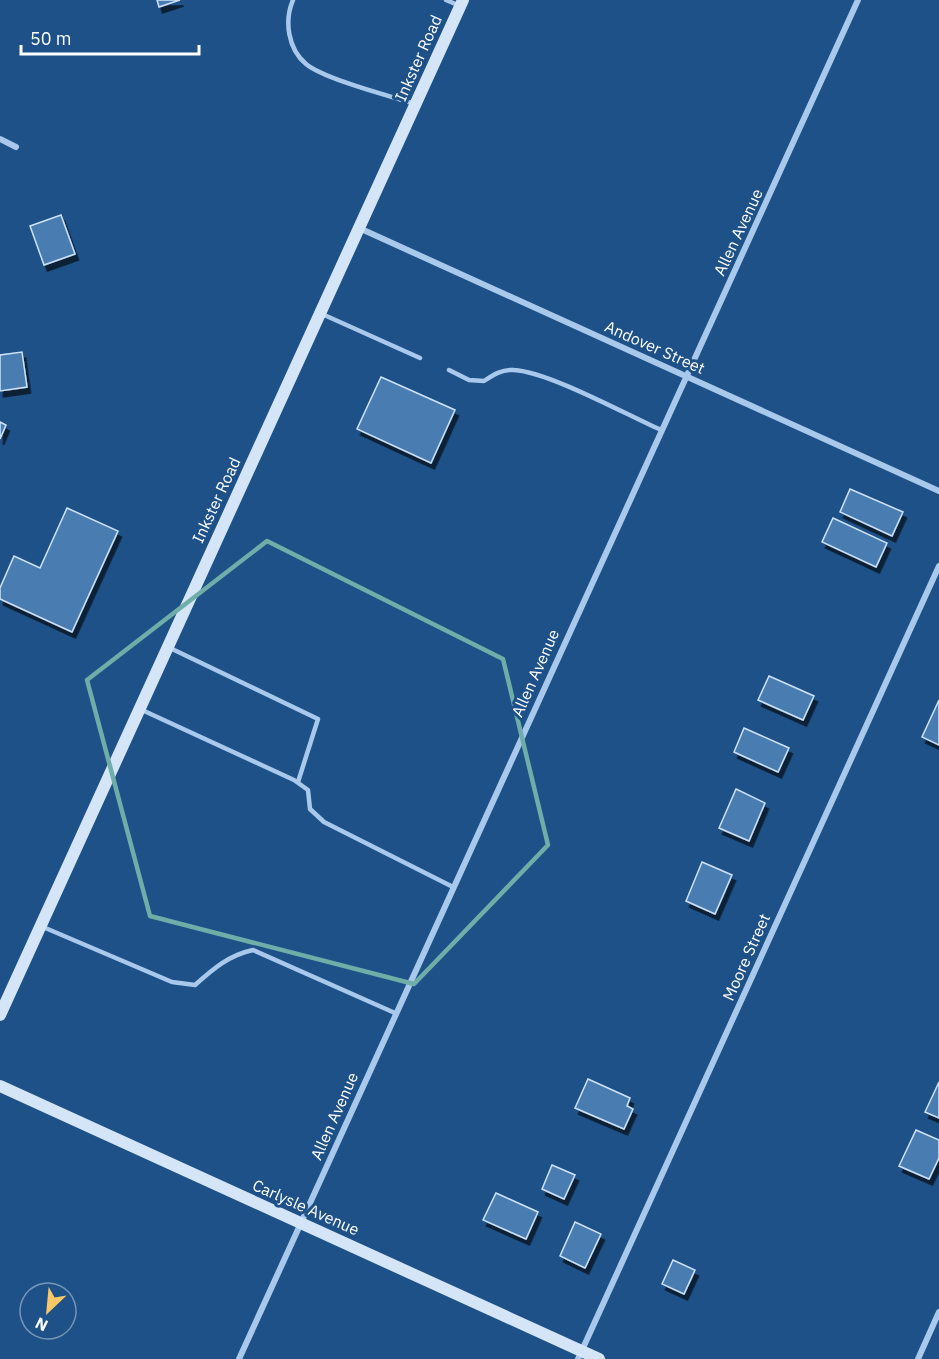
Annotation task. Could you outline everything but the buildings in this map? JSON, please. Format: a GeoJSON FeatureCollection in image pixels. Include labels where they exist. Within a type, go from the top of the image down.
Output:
{"type":"FeatureCollection","features":[{"type":"Feature","properties":{"kind":"main road","name":"Inkster Road"},"geometry":{"type":"LineString","coordinates":[[0,1015],[461,3]]}},
{"type":"Feature","properties":{"kind":"main road","name":"Carlysle Avenue"},"geometry":{"type":"LineString","coordinates":[[0,1086],[300,1223],[580,1355],[599,1359]]}},
{"type":"Feature","properties":{"kind":"street","name":"Allen Avenue"},"geometry":{"type":"LineString","coordinates":[[239,1359],[858,0]]}},
{"type":"Feature","properties":{"kind":"street"},"geometry":{"type":"LineString","coordinates":[[0,139],[16,147]]}},
{"type":"Feature","properties":{"kind":"street","name":"Andover Street"},"geometry":{"type":"LineString","coordinates":[[359,228],[939,491]]}},
{"type":"Feature","properties":{"kind":"street","name":"Moore Street"},"geometry":{"type":"LineString","coordinates":[[580,1355],[939,566]]}},
{"type":"Feature","properties":{"kind":"street"},"geometry":{"type":"LineString","coordinates":[[918,1359],[939,1312]]}},
{"type":"Feature","properties":{"kind":"lane"},"geometry":{"type":"LineString","coordinates":[[293,0],[288,22],[292,49],[307,65],[354,85],[415,104]]}},
{"type":"Feature","properties":{"kind":"lane"},"geometry":{"type":"LineString","coordinates":[[446,0],[461,3]]}},
{"type":"Feature","properties":{"kind":"lane"},"geometry":{"type":"LineString","coordinates":[[320,313],[420,358]]}},
{"type":"Feature","properties":{"kind":"lane"},"geometry":{"type":"LineString","coordinates":[[449,370],[469,380],[484,381],[498,372],[513,370],[540,375],[661,430]]}},
{"type":"Feature","properties":{"kind":"lane"},"geometry":{"type":"LineString","coordinates":[[168,647],[318,719],[298,782]]}},
{"type":"Feature","properties":{"kind":"lane"},"geometry":{"type":"LineString","coordinates":[[140,709],[298,782],[308,790],[310,809],[324,822],[453,887]]}},
{"type":"Feature","properties":{"kind":"lane"},"geometry":{"type":"LineString","coordinates":[[41,926],[172,982],[195,985],[220,963],[240,953],[253,950],[395,1013]]}},
{"type":"Feature","properties":{"kind":"highlighted area"},"geometry":{"type":"Polygon","coordinates":[[[267,541],[503,659],[548,845],[414,984],[150,916],[87,680],[267,541]]]}}]}
